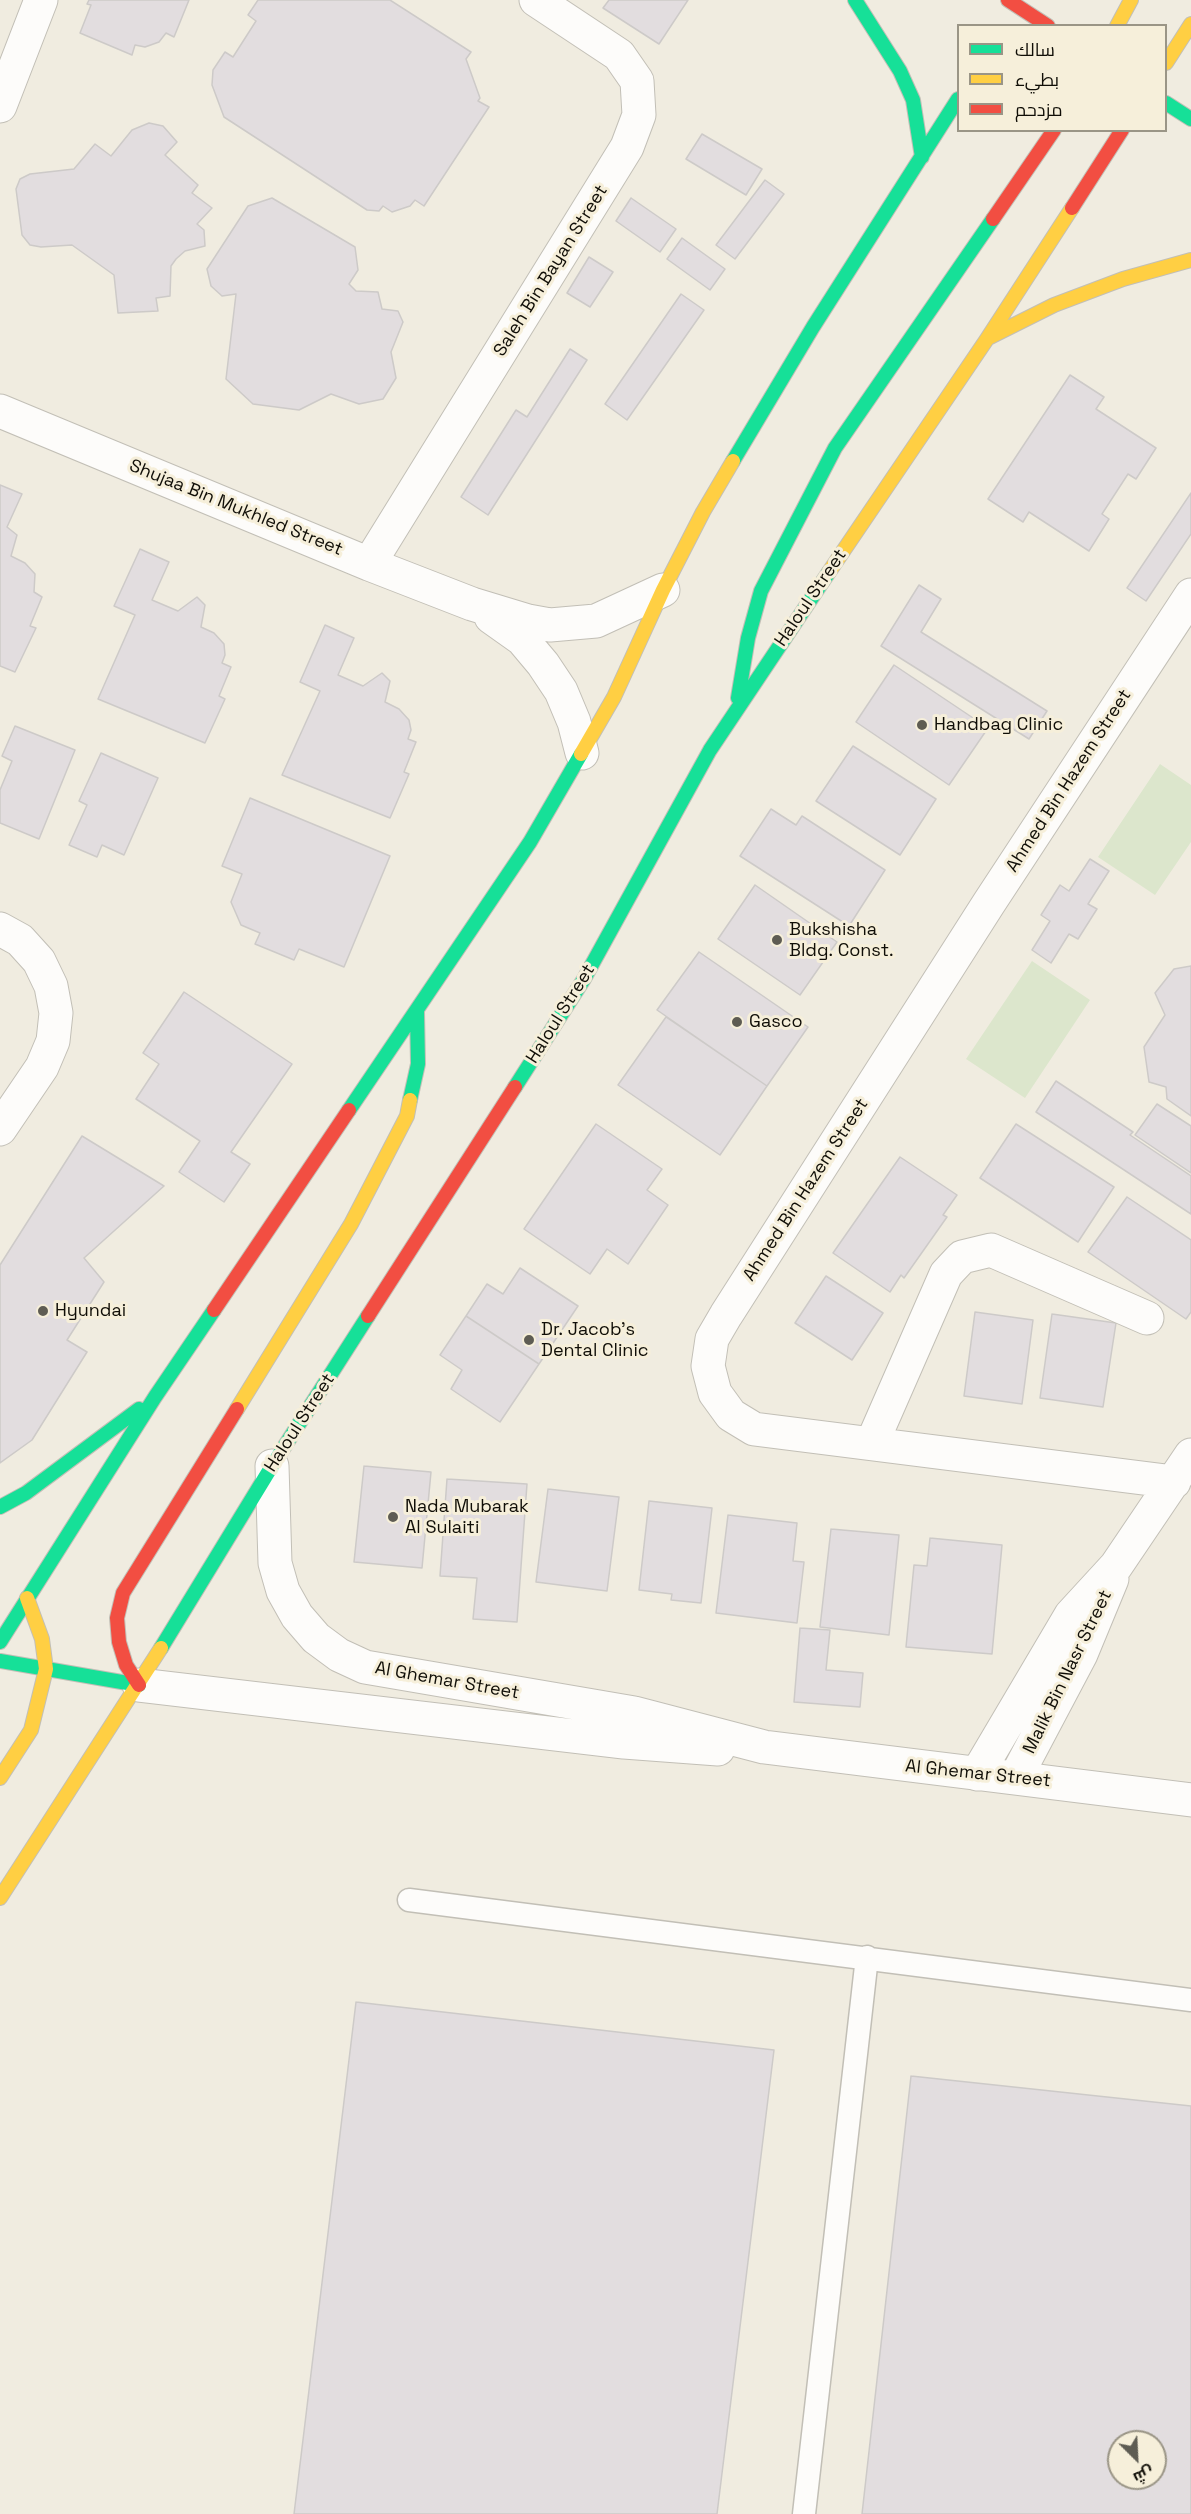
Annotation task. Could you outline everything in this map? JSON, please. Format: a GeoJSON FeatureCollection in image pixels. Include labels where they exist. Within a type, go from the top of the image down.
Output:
{"type":"FeatureCollection","features":[{"type":"Feature","properties":{"kind":"main road"},"geometry":{"type":"LineString","coordinates":[[855,0],[888,47],[905,81],[913,100],[922,157]]}},
{"type":"Feature","properties":{"kind":"main road"},"geometry":{"type":"LineString","coordinates":[[1008,0],[1023,6],[1046,24]]}},
{"type":"Feature","properties":{"kind":"main road"},"geometry":{"type":"LineString","coordinates":[[1119,24],[1131,0]]}},
{"type":"Feature","properties":{"kind":"main road"},"geometry":{"type":"LineString","coordinates":[[1167,61],[1191,24]]}},
{"type":"Feature","properties":{"kind":"main road"},"geometry":{"type":"LineString","coordinates":[[0,1642],[155,1397],[530,842],[614,697],[663,590],[703,512],[762,411],[957,101]]}},
{"type":"Feature","properties":{"kind":"main road"},"geometry":{"type":"LineString","coordinates":[[1167,104],[1191,118]]}},
{"type":"Feature","properties":{"kind":"main road"},"geometry":{"type":"LineString","coordinates":[[736,709],[748,638],[760,591],[835,448],[1053,132]]}},
{"type":"Feature","properties":{"kind":"main road","name":"Haloul Street"},"geometry":{"type":"LineString","coordinates":[[0,1898],[139,1685],[272,1466],[585,979],[710,750],[736,709],[987,339],[1121,132]]}},
{"type":"Feature","properties":{"kind":"main road"},"geometry":{"type":"LineString","coordinates":[[987,339],[1054,305],[1123,279],[1191,260]]}},
{"type":"Feature","properties":{"kind":"main road"},"geometry":{"type":"LineString","coordinates":[[139,1685],[126,1665],[118,1642],[117,1618],[123,1593],[351,1224],[382,1167],[409,1106],[418,1064],[417,1012]]}},
{"type":"Feature","properties":{"kind":"main road"},"geometry":{"type":"LineString","coordinates":[[0,1507],[27,1493],[155,1397]]}},
{"type":"Feature","properties":{"kind":"main road"},"geometry":{"type":"LineString","coordinates":[[9,1596],[27,1598]]}},
{"type":"Feature","properties":{"kind":"main road"},"geometry":{"type":"LineString","coordinates":[[0,1778],[30,1730],[39,1706],[46,1669],[42,1639],[27,1598]]}},
{"type":"Feature","properties":{"kind":"main road"},"geometry":{"type":"LineString","coordinates":[[0,1661],[139,1685]]}},
{"type":"Feature","properties":{"kind":"street"},"geometry":{"type":"LineString","coordinates":[[0,106],[41,0]]}},
{"type":"Feature","properties":{"kind":"street","name":"Saleh Bin Bayan Street"},"geometry":{"type":"LineString","coordinates":[[369,564],[627,147],[639,115],[637,81],[618,56],[536,0]]}},
{"type":"Feature","properties":{"kind":"street","name":"Shujaa Bin Mukhled Street"},"geometry":{"type":"LineString","coordinates":[[0,411],[369,564],[472,604],[528,621],[550,625],[573,625],[596,621],[663,590]]}},
{"type":"Feature","properties":{"kind":"street","name":"Ahmed Bin Hazem Street"},"geometry":{"type":"LineString","coordinates":[[1174,1482],[754,1429],[731,1415],[715,1393],[708,1366],[712,1340],[989,903],[1191,595]]}},
{"type":"Feature","properties":{"kind":"street","name":"Shujaa Bin Mukhled Street"},"geometry":{"type":"LineString","coordinates":[[472,604],[522,639],[543,664],[561,691],[574,722],[582,753]]}},
{"type":"Feature","properties":{"kind":"street"},"geometry":{"type":"LineString","coordinates":[[0,929],[20,940],[39,961],[51,986],[56,1013],[52,1041],[42,1067],[0,1129]]}},
{"type":"Feature","properties":{"kind":"street"},"geometry":{"type":"LineString","coordinates":[[872,1443],[946,1274],[962,1257],[991,1250],[1147,1318]]}},
{"type":"Feature","properties":{"kind":"street","name":"Malik Bin Nasr Street"},"geometry":{"type":"LineString","coordinates":[[977,1774],[1071,1614],[1116,1566],[1191,1455]]}},
{"type":"Feature","properties":{"kind":"street","name":"Al Ghemar Street"},"geometry":{"type":"LineString","coordinates":[[272,1466],[275,1563],[283,1591],[297,1616],[316,1638],[339,1655],[375,1669],[634,1713],[764,1747],[1191,1800]]}},
{"type":"Feature","properties":{"kind":"street","name":"Malik Bin Nasr Street"},"geometry":{"type":"LineString","coordinates":[[1016,1777],[1090,1635],[1116,1566]]}},
{"type":"Feature","properties":{"kind":"street","name":"Al Ghemar Street"},"geometry":{"type":"LineString","coordinates":[[139,1685],[659,1746],[705,1749],[764,1747]]}},
{"type":"Feature","properties":{"kind":"lane"},"geometry":{"type":"LineString","coordinates":[[409,1900],[1191,2000]]}},
{"type":"Feature","properties":{"kind":"lane"},"geometry":{"type":"LineString","coordinates":[[804,2514],[867,1957]]}},
{"type":"Feature","properties":{"kind":"green space"},"geometry":{"type":"Polygon","coordinates":[[[1160,764],[1191,785],[1191,842],[1155,895],[1098,857],[1160,764]]]}},
{"type":"Feature","properties":{"kind":"green space"},"geometry":{"type":"Polygon","coordinates":[[[1032,961],[1090,1000],[1025,1098],[966,1059],[1032,961]]]}},
{"type":"Feature","properties":{"kind":"building"},"geometry":{"type":"Polygon","coordinates":[[[89,0],[189,0],[174,37],[166,33],[159,42],[145,47],[135,45],[132,55],[80,33],[91,5],[87,4],[89,0]]]}},
{"type":"Feature","properties":{"kind":"building"},"geometry":{"type":"Polygon","coordinates":[[[258,0],[390,0],[471,52],[466,59],[480,98],[478,101],[489,107],[424,206],[415,200],[410,206],[392,212],[383,206],[379,211],[367,210],[224,117],[212,85],[213,70],[225,52],[233,57],[256,21],[248,15],[258,0]]]}},
{"type":"Feature","properties":{"kind":"building"},"geometry":{"type":"Polygon","coordinates":[[[609,0],[688,0],[659,44],[603,8],[609,0]]]}},
{"type":"Feature","properties":{"kind":"building"},"geometry":{"type":"Polygon","coordinates":[[[149,123],[163,126],[177,142],[165,155],[198,185],[192,193],[212,208],[197,224],[204,230],[205,246],[185,251],[176,259],[171,266],[170,296],[156,298],[158,311],[118,313],[114,275],[72,245],[41,247],[30,245],[22,235],[16,189],[20,179],[30,174],[74,169],[95,144],[111,156],[132,130],[149,123]]]}},
{"type":"Feature","properties":{"kind":"building"},"geometry":{"type":"Polygon","coordinates":[[[702,134],[762,169],[746,195],[686,159],[702,134]]]}},
{"type":"Feature","properties":{"kind":"building"},"geometry":{"type":"Polygon","coordinates":[[[765,180],[784,194],[735,259],[716,245],[765,180]]]}},
{"type":"Feature","properties":{"kind":"building"},"geometry":{"type":"Polygon","coordinates":[[[272,198],[355,247],[358,270],[349,284],[356,291],[378,292],[382,309],[398,311],[403,322],[391,352],[396,378],[383,399],[359,404],[331,394],[299,410],[253,404],[226,379],[236,294],[222,296],[211,286],[207,269],[248,206],[272,198]]]}},
{"type":"Feature","properties":{"kind":"building"},"geometry":{"type":"Polygon","coordinates":[[[631,198],[676,229],[660,252],[616,221],[631,198]]]}},
{"type":"Feature","properties":{"kind":"building"},"geometry":{"type":"Polygon","coordinates":[[[682,238],[725,269],[710,290],[667,259],[682,238]]]}},
{"type":"Feature","properties":{"kind":"building"},"geometry":{"type":"Polygon","coordinates":[[[589,257],[613,272],[590,307],[567,293],[589,257]]]}},
{"type":"Feature","properties":{"kind":"building"},"geometry":{"type":"Polygon","coordinates":[[[681,294],[704,310],[627,420],[605,404],[681,294]]]}},
{"type":"Feature","properties":{"kind":"building"},"geometry":{"type":"Polygon","coordinates":[[[570,349],[587,360],[488,515],[461,497],[516,410],[527,417],[570,349]]]}},
{"type":"Feature","properties":{"kind":"building"},"geometry":{"type":"Polygon","coordinates":[[[1070,375],[1104,397],[1096,409],[1156,448],[1136,479],[1128,474],[1102,514],[1109,519],[1089,551],[1029,512],[1023,522],[988,499],[1070,375]]]}},
{"type":"Feature","properties":{"kind":"building"},"geometry":{"type":"Polygon","coordinates":[[[0,485],[22,494],[7,527],[17,535],[11,556],[25,563],[35,574],[34,592],[42,597],[30,626],[36,628],[15,672],[0,666],[0,485]]]}},
{"type":"Feature","properties":{"kind":"building"},"geometry":{"type":"Polygon","coordinates":[[[1191,493],[1191,534],[1146,601],[1127,588],[1191,493]]]}},
{"type":"Feature","properties":{"kind":"building"},"geometry":{"type":"Polygon","coordinates":[[[140,549],[169,562],[152,600],[178,611],[197,597],[205,605],[201,627],[214,633],[224,644],[225,655],[222,663],[231,667],[219,696],[225,699],[205,743],[98,699],[135,615],[114,606],[140,549]]]}},
{"type":"Feature","properties":{"kind":"building"},"geometry":{"type":"Polygon","coordinates":[[[919,585],[941,599],[921,632],[1047,711],[1029,739],[881,646],[919,585]]]}},
{"type":"Feature","properties":{"kind":"building"},"geometry":{"type":"Polygon","coordinates":[[[325,625],[354,638],[338,675],[363,686],[382,673],[390,681],[385,702],[399,709],[409,720],[411,730],[408,739],[416,742],[404,772],[409,774],[390,818],[282,775],[320,691],[300,682],[325,625]]]}},
{"type":"Feature","properties":{"kind":"building","name":"Handbag Clinic"},"geometry":{"type":"Polygon","coordinates":[[[894,665],[988,728],[949,785],[856,722],[894,665]]]}},
{"type":"Feature","properties":{"kind":"building"},"geometry":{"type":"Polygon","coordinates":[[[15,726],[75,750],[39,839],[0,823],[0,790],[12,761],[2,756],[15,726]]]}},
{"type":"Feature","properties":{"kind":"building"},"geometry":{"type":"Polygon","coordinates":[[[853,746],[936,799],[900,855],[816,801],[853,746]]]}},
{"type":"Feature","properties":{"kind":"building"},"geometry":{"type":"Polygon","coordinates":[[[101,753],[158,778],[124,855],[102,845],[97,857],[69,845],[87,805],[79,801],[101,753]]]}},
{"type":"Feature","properties":{"kind":"building"},"geometry":{"type":"Polygon","coordinates":[[[250,798],[390,856],[344,967],[299,949],[294,960],[255,944],[260,933],[241,925],[231,902],[242,874],[222,866],[250,798]]]}},
{"type":"Feature","properties":{"kind":"building"},"geometry":{"type":"Polygon","coordinates":[[[771,809],[796,825],[802,816],[885,870],[849,926],[740,856],[771,809]]]}},
{"type":"Feature","properties":{"kind":"building"},"geometry":{"type":"Polygon","coordinates":[[[1090,859],[1109,871],[1088,904],[1097,909],[1078,939],[1069,934],[1051,963],[1032,950],[1050,921],[1041,915],[1060,885],[1069,891],[1090,859]]]}},
{"type":"Feature","properties":{"kind":"building","name":"Bukshisha Bldg. Const."},"geometry":{"type":"Polygon","coordinates":[[[755,885],[837,942],[800,995],[718,939],[755,885]]]}},
{"type":"Feature","properties":{"kind":"building","name":"Gasco"},"geometry":{"type":"Polygon","coordinates":[[[699,952],[808,1027],[767,1086],[657,1010],[699,952]]]}},
{"type":"Feature","properties":{"kind":"building"},"geometry":{"type":"Polygon","coordinates":[[[1191,966],[1191,1116],[1167,1099],[1166,1087],[1149,1082],[1144,1047],[1165,1015],[1155,993],[1174,969],[1191,966]]]}},
{"type":"Feature","properties":{"kind":"building"},"geometry":{"type":"Polygon","coordinates":[[[184,992],[292,1064],[231,1152],[250,1164],[224,1202],[179,1172],[200,1141],[136,1099],[159,1064],[143,1053],[184,992]]]}},
{"type":"Feature","properties":{"kind":"building"},"geometry":{"type":"Polygon","coordinates":[[[666,1017],[767,1086],[720,1155],[618,1085],[666,1017]]]}},
{"type":"Feature","properties":{"kind":"building"},"geometry":{"type":"Polygon","coordinates":[[[1056,1081],[1133,1132],[1130,1135],[1191,1176],[1191,1214],[1036,1112],[1056,1081]]]}},
{"type":"Feature","properties":{"kind":"building"},"geometry":{"type":"Polygon","coordinates":[[[1157,1104],[1191,1126],[1191,1173],[1135,1135],[1157,1104]]]}},
{"type":"Feature","properties":{"kind":"building"},"geometry":{"type":"Polygon","coordinates":[[[596,1124],[662,1169],[647,1190],[668,1205],[628,1264],[607,1249],[590,1274],[524,1229],[596,1124]]]}},
{"type":"Feature","properties":{"kind":"building"},"geometry":{"type":"Polygon","coordinates":[[[1016,1124],[1114,1187],[1078,1242],[980,1178],[1016,1124]]]}},
{"type":"Feature","properties":{"kind":"building","name":"Hyundai"},"geometry":{"type":"Polygon","coordinates":[[[82,1136],[164,1186],[84,1258],[104,1282],[67,1340],[87,1352],[32,1440],[0,1463],[0,1265],[82,1136]]]}},
{"type":"Feature","properties":{"kind":"building"},"geometry":{"type":"Polygon","coordinates":[[[900,1157],[957,1195],[943,1215],[947,1217],[904,1278],[901,1275],[890,1292],[833,1253],[900,1157]]]}},
{"type":"Feature","properties":{"kind":"building"},"geometry":{"type":"Polygon","coordinates":[[[1127,1197],[1191,1240],[1191,1312],[1186,1319],[1088,1252],[1127,1197]]]}},
{"type":"Feature","properties":{"kind":"building","name":"Dr. Jacob's Dental Clinic"},"geometry":{"type":"Polygon","coordinates":[[[520,1268],[578,1306],[539,1364],[466,1316],[487,1284],[503,1294],[520,1268]]]}},
{"type":"Feature","properties":{"kind":"building"},"geometry":{"type":"Polygon","coordinates":[[[826,1276],[883,1313],[852,1360],[795,1323],[826,1276]]]}},
{"type":"Feature","properties":{"kind":"building"},"geometry":{"type":"Polygon","coordinates":[[[975,1312],[1033,1320],[1022,1404],[964,1396],[975,1312]]]}},
{"type":"Feature","properties":{"kind":"building"},"geometry":{"type":"Polygon","coordinates":[[[1052,1314],[1116,1323],[1103,1407],[1040,1398],[1052,1314]]]}},
{"type":"Feature","properties":{"kind":"building"},"geometry":{"type":"Polygon","coordinates":[[[466,1316],[539,1364],[500,1422],[451,1389],[462,1370],[440,1355],[466,1316]]]}},
{"type":"Feature","properties":{"kind":"building","name":"Nada Mubarak Al Sulaiti"},"geometry":{"type":"Polygon","coordinates":[[[364,1466],[431,1472],[422,1568],[354,1562],[364,1466]]]}},
{"type":"Feature","properties":{"kind":"building"},"geometry":{"type":"Polygon","coordinates":[[[447,1479],[527,1484],[517,1622],[473,1619],[477,1578],[440,1576],[447,1479]]]}},
{"type":"Feature","properties":{"kind":"building"},"geometry":{"type":"Polygon","coordinates":[[[548,1489],[619,1497],[607,1591],[536,1582],[548,1489]]]}},
{"type":"Feature","properties":{"kind":"building"},"geometry":{"type":"Polygon","coordinates":[[[649,1501],[712,1508],[701,1603],[671,1600],[672,1594],[639,1590],[649,1501]]]}},
{"type":"Feature","properties":{"kind":"building"},"geometry":{"type":"Polygon","coordinates":[[[728,1515],[797,1523],[793,1561],[804,1562],[797,1623],[716,1613],[728,1515]]]}},
{"type":"Feature","properties":{"kind":"building"},"geometry":{"type":"Polygon","coordinates":[[[831,1529],[899,1535],[889,1635],[820,1627],[831,1529]]]}},
{"type":"Feature","properties":{"kind":"building"},"geometry":{"type":"Polygon","coordinates":[[[930,1538],[1002,1545],[992,1654],[906,1647],[914,1565],[927,1566],[930,1538]]]}},
{"type":"Feature","properties":{"kind":"building"},"geometry":{"type":"Polygon","coordinates":[[[800,1628],[830,1630],[826,1670],[863,1673],[860,1707],[794,1702],[800,1628]]]}},
{"type":"Feature","properties":{"kind":"building"},"geometry":{"type":"Polygon","coordinates":[[[356,2002],[774,2050],[717,2514],[294,2514],[356,2002]]]}},
{"type":"Feature","properties":{"kind":"building"},"geometry":{"type":"Polygon","coordinates":[[[911,2076],[1191,2106],[1191,2514],[862,2514],[911,2076]]]}},
{"type":"Feature","properties":{"kind":"traffic: fast"},"geometry":{"type":"LineString","coordinates":[[855,0],[900,71],[913,100],[922,157]]}},
{"type":"Feature","properties":{"kind":"traffic: fast"},"geometry":{"type":"LineString","coordinates":[[733,461],[813,327],[957,101]]}},
{"type":"Feature","properties":{"kind":"traffic: fast"},"geometry":{"type":"LineString","coordinates":[[1167,104],[1191,119]]}},
{"type":"Feature","properties":{"kind":"traffic: fast"},"geometry":{"type":"LineString","coordinates":[[738,698],[748,638],[761,591],[835,448],[993,219]]}},
{"type":"Feature","properties":{"kind":"traffic: fast"},"geometry":{"type":"LineString","coordinates":[[515,1087],[584,979],[710,750],[829,572]]}},
{"type":"Feature","properties":{"kind":"traffic: fast"},"geometry":{"type":"LineString","coordinates":[[349,1110],[530,842],[581,754]]}},
{"type":"Feature","properties":{"kind":"traffic: fast"},"geometry":{"type":"LineString","coordinates":[[410,1100],[418,1064],[417,1012]]}},
{"type":"Feature","properties":{"kind":"traffic: fast"},"geometry":{"type":"LineString","coordinates":[[0,1642],[155,1397],[214,1310]]}},
{"type":"Feature","properties":{"kind":"traffic: fast"},"geometry":{"type":"LineString","coordinates":[[161,1648],[272,1466],[368,1316]]}},
{"type":"Feature","properties":{"kind":"traffic: fast"},"geometry":{"type":"LineString","coordinates":[[0,1507],[26,1493],[139,1409]]}},
{"type":"Feature","properties":{"kind":"traffic: fast"},"geometry":{"type":"LineString","coordinates":[[0,1661],[139,1685]]}},
{"type":"Feature","properties":{"kind":"traffic: slow"},"geometry":{"type":"LineString","coordinates":[[1118,24],[1131,0]]}},
{"type":"Feature","properties":{"kind":"traffic: slow"},"geometry":{"type":"LineString","coordinates":[[1167,61],[1191,24]]}},
{"type":"Feature","properties":{"kind":"traffic: slow"},"geometry":{"type":"LineString","coordinates":[[829,572],[987,339],[1072,208]]}},
{"type":"Feature","properties":{"kind":"traffic: slow"},"geometry":{"type":"LineString","coordinates":[[988,338],[1054,305],[1123,279],[1191,260]]}},
{"type":"Feature","properties":{"kind":"traffic: slow"},"geometry":{"type":"LineString","coordinates":[[581,754],[614,697],[663,590],[703,512],[733,461]]}},
{"type":"Feature","properties":{"kind":"traffic: slow"},"geometry":{"type":"LineString","coordinates":[[237,1409],[351,1224],[407,1116],[410,1100]]}},
{"type":"Feature","properties":{"kind":"traffic: slow"},"geometry":{"type":"LineString","coordinates":[[0,1778],[31,1730],[46,1669],[42,1639],[27,1598]]}},
{"type":"Feature","properties":{"kind":"traffic: slow"},"geometry":{"type":"LineString","coordinates":[[0,1898],[161,1648]]}},
{"type":"Feature","properties":{"kind":"traffic: jam"},"geometry":{"type":"LineString","coordinates":[[1008,0],[1045,24]]}},
{"type":"Feature","properties":{"kind":"traffic: jam"},"geometry":{"type":"LineString","coordinates":[[993,219],[1053,132]]}},
{"type":"Feature","properties":{"kind":"traffic: jam"},"geometry":{"type":"LineString","coordinates":[[1072,208],[1121,132]]}},
{"type":"Feature","properties":{"kind":"traffic: jam"},"geometry":{"type":"LineString","coordinates":[[368,1316],[515,1087]]}},
{"type":"Feature","properties":{"kind":"traffic: jam"},"geometry":{"type":"LineString","coordinates":[[214,1310],[349,1110]]}},
{"type":"Feature","properties":{"kind":"traffic: jam"},"geometry":{"type":"LineString","coordinates":[[139,1685],[126,1665],[119,1642],[117,1618],[123,1593],[237,1409]]}},
{"type":"Feature","properties":{"kind":"place","name":"Handbag Clinic"},"geometry":{"type":"Point","coordinates":[922,725]}},
{"type":"Feature","properties":{"kind":"place","name":"Bukshisha Bldg. Const."},"geometry":{"type":"Point","coordinates":[777,940]}},
{"type":"Feature","properties":{"kind":"place","name":"Gasco"},"geometry":{"type":"Point","coordinates":[737,1022]}},
{"type":"Feature","properties":{"kind":"place","name":"Hyundai"},"geometry":{"type":"Point","coordinates":[43,1311]}},
{"type":"Feature","properties":{"kind":"place","name":"Dr. Jacob's Dental Clinic"},"geometry":{"type":"Point","coordinates":[529,1340]}},
{"type":"Feature","properties":{"kind":"place","name":"Nada Mubarak Al Sulaiti"},"geometry":{"type":"Point","coordinates":[393,1517]}}]}
